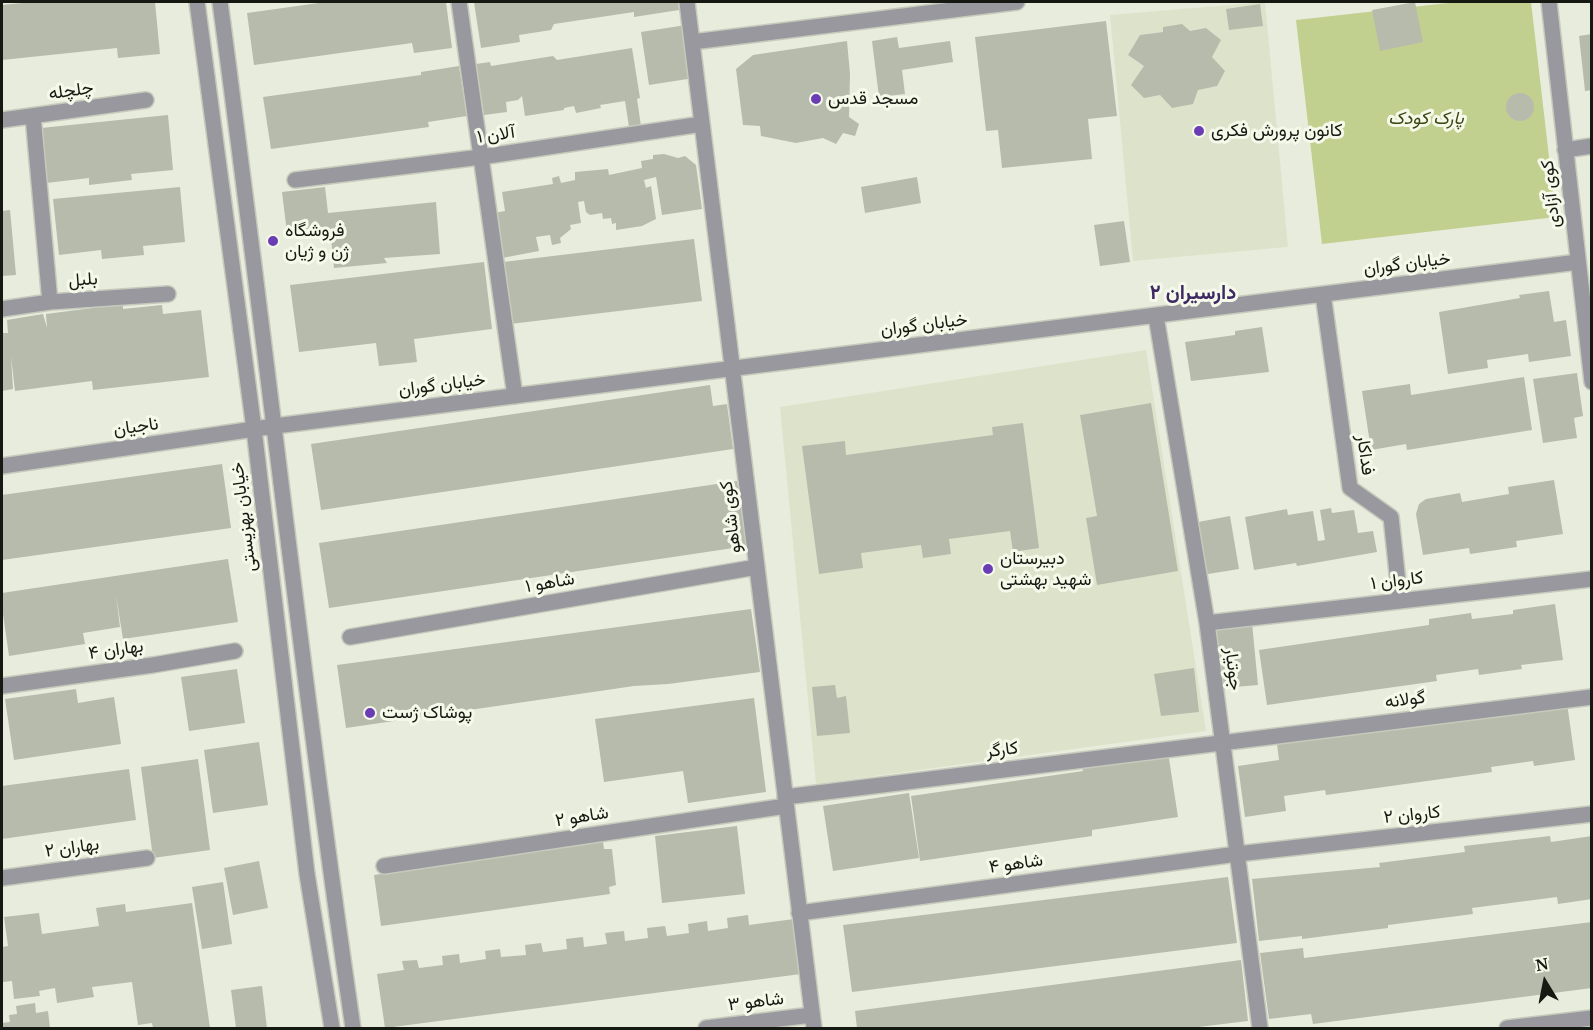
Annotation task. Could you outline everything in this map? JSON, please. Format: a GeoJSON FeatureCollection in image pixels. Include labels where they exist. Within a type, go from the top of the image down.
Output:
{"type":"FeatureCollection","features":[{"type":"Feature","properties":{"kind":"street","name":"خیابان بهزیستی"},"geometry":{"type":"LineString","coordinates":[[197,2],[254,429],[307,874],[332,1029]]}},
{"type":"Feature","properties":{"kind":"street"},"geometry":{"type":"LineString","coordinates":[[220,2],[329,866],[353,1029]]}},
{"type":"Feature","properties":{"kind":"street"},"geometry":{"type":"LineString","coordinates":[[459,2],[515,396]]}},
{"type":"Feature","properties":{"kind":"street","name":"کوی شاهو"},"geometry":{"type":"LineString","coordinates":[[687,2],[813,1022]]}},
{"type":"Feature","properties":{"kind":"street"},"geometry":{"type":"LineString","coordinates":[[692,42],[1017,2]]}},
{"type":"Feature","properties":{"kind":"street","name":"کوی آزادی"},"geometry":{"type":"LineString","coordinates":[[1549,2],[1592,382]]}},
{"type":"Feature","properties":{"kind":"street","name":"چلچله"},"geometry":{"type":"LineString","coordinates":[[2,120],[146,100]]}},
{"type":"Feature","properties":{"kind":"street"},"geometry":{"type":"LineString","coordinates":[[33,116],[50,303]]}},
{"type":"Feature","properties":{"kind":"street","name":"آلان ۱"},"geometry":{"type":"LineString","coordinates":[[295,180],[481,157],[702,124]]}},
{"type":"Feature","properties":{"kind":"street"},"geometry":{"type":"LineString","coordinates":[[1565,150],[1592,146]]}},
{"type":"Feature","properties":{"kind":"street","name":"خیابان گوران"},"geometry":{"type":"LineString","coordinates":[[275,426],[1578,262]]}},
{"type":"Feature","properties":{"kind":"street","name":"بلبل"},"geometry":{"type":"LineString","coordinates":[[2,309],[168,294]]}},
{"type":"Feature","properties":{"kind":"street","name":"فداکار"},"geometry":{"type":"LineString","coordinates":[[1323,294],[1350,488],[1391,517],[1400,601]]}},
{"type":"Feature","properties":{"kind":"street","name":"جوتیار"},"geometry":{"type":"LineString","coordinates":[[1156,316],[1207,622],[1260,1029]]}},
{"type":"Feature","properties":{"kind":"street","name":"ناجیان"},"geometry":{"type":"LineString","coordinates":[[2,466],[275,426]]}},
{"type":"Feature","properties":{"kind":"street","name":"شاهو ۱"},"geometry":{"type":"LineString","coordinates":[[350,637],[757,567]]}},
{"type":"Feature","properties":{"kind":"street","name":"کاروان ۱"},"geometry":{"type":"LineString","coordinates":[[1207,622],[1592,579]]}},
{"type":"Feature","properties":{"kind":"street","name":"بهاران ۴"},"geometry":{"type":"LineString","coordinates":[[2,686],[235,651]]}},
{"type":"Feature","properties":{"kind":"street","name":"گولانه"},"geometry":{"type":"LineString","coordinates":[[1223,743],[1592,697]]}},
{"type":"Feature","properties":{"kind":"street","name":"کارگر"},"geometry":{"type":"LineString","coordinates":[[786,801],[1223,743]]}},
{"type":"Feature","properties":{"kind":"street","name":"شاهو ۲"},"geometry":{"type":"LineString","coordinates":[[384,866],[786,801]]}},
{"type":"Feature","properties":{"kind":"street","name":"کاروان ۲"},"geometry":{"type":"LineString","coordinates":[[1237,854],[1592,814]]}},
{"type":"Feature","properties":{"kind":"street","name":"شاهو ۴"},"geometry":{"type":"LineString","coordinates":[[799,913],[1237,854]]}},
{"type":"Feature","properties":{"kind":"street","name":"بهاران ۲"},"geometry":{"type":"LineString","coordinates":[[2,878],[147,858]]}},
{"type":"Feature","properties":{"kind":"street"},"geometry":{"type":"LineString","coordinates":[[1507,1029],[1592,1018]]}},
{"type":"Feature","properties":{"kind":"street","name":"شاهو ۳"},"geometry":{"type":"LineString","coordinates":[[706,1029],[813,1022]]}},
{"type":"Feature","properties":{"kind":"shaded area","name":"کانون پرورش فکری"},"geometry":{"type":"Polygon","coordinates":[[[1265,2],[1288,247],[1133,261],[1110,15],[1265,2]]]}},
{"type":"Feature","properties":{"kind":"shaded area","name":"دبیرستان شهید بهشتی"},"geometry":{"type":"Polygon","coordinates":[[[1146,350],[1206,731],[816,784],[780,407],[1146,350]]]}},
{"type":"Feature","properties":{"kind":"green space","name":"پارک کودک"},"geometry":{"type":"Polygon","coordinates":[[[1457,2],[1531,2],[1556,217],[1322,244],[1296,20],[1457,2]]]}},
{"type":"Feature","properties":{"kind":"building"},"geometry":{"type":"Polygon","coordinates":[[[32,2],[155,2],[160,54],[118,58],[117,48],[2,60],[2,5],[32,2]]]}},
{"type":"Feature","properties":{"kind":"building"},"geometry":{"type":"Polygon","coordinates":[[[326,2],[446,2],[452,48],[414,53],[412,43],[254,65],[247,13],[326,2]]]}},
{"type":"Feature","properties":{"kind":"building"},"geometry":{"type":"Polygon","coordinates":[[[474,2],[678,2],[679,10],[634,17],[634,12],[554,24],[551,30],[519,35],[520,42],[481,48],[474,2]]]}},
{"type":"Feature","properties":{"kind":"building"},"geometry":{"type":"Polygon","coordinates":[[[1415,2],[1423,42],[1380,51],[1372,10],[1415,2]]]}},
{"type":"Feature","properties":{"kind":"building"},"geometry":{"type":"Polygon","coordinates":[[[1260,4],[1263,26],[1229,30],[1226,9],[1260,4]]]}},
{"type":"Feature","properties":{"kind":"building"},"geometry":{"type":"Polygon","coordinates":[[[1106,21],[1117,116],[1088,119],[1092,159],[1002,168],[998,130],[986,131],[975,37],[1106,21]]]}},
{"type":"Feature","properties":{"kind":"building"},"geometry":{"type":"Polygon","coordinates":[[[1182,24],[1190,31],[1206,28],[1221,40],[1212,57],[1225,71],[1217,86],[1198,90],[1193,104],[1172,108],[1160,95],[1144,98],[1131,85],[1144,66],[1128,55],[1140,35],[1163,32],[1163,27],[1182,24]]]}},
{"type":"Feature","properties":{"kind":"building"},"geometry":{"type":"Polygon","coordinates":[[[686,25],[694,78],[649,85],[641,32],[686,25]]]}},
{"type":"Feature","properties":{"kind":"building"},"geometry":{"type":"Polygon","coordinates":[[[1592,34],[1592,90],[1585,91],[1579,36],[1592,34]]]}},
{"type":"Feature","properties":{"kind":"building"},"geometry":{"type":"Polygon","coordinates":[[[897,37],[899,48],[950,41],[953,62],[902,70],[905,94],[879,97],[872,41],[897,37]]]}},
{"type":"Feature","properties":{"kind":"building"},"geometry":{"type":"Polygon","coordinates":[[[847,41],[850,74],[849,117],[859,124],[855,136],[843,133],[836,144],[823,138],[796,143],[761,136],[760,126],[743,125],[736,69],[753,55],[847,41]]]}},
{"type":"Feature","properties":{"kind":"building"},"geometry":{"type":"Polygon","coordinates":[[[632,48],[640,98],[637,99],[641,126],[629,127],[625,101],[600,105],[601,108],[576,113],[574,106],[564,108],[564,110],[525,116],[522,96],[518,100],[506,102],[507,112],[484,115],[476,64],[490,62],[491,66],[553,56],[557,60],[632,48]]]}},
{"type":"Feature","properties":{"kind":"building"},"geometry":{"type":"Polygon","coordinates":[[[459,66],[467,116],[428,122],[429,127],[271,149],[263,97],[421,75],[421,72],[459,66]]]}},
{"type":"Feature","properties":{"kind":"building"},"geometry":{"type":"Polygon","coordinates":[[[1520,93],[1530,97],[1534,107],[1530,117],[1520,121],[1510,117],[1506,107],[1510,97],[1520,93]]]}},
{"type":"Feature","properties":{"kind":"building"},"geometry":{"type":"Polygon","coordinates":[[[168,115],[173,170],[131,174],[132,180],[89,185],[89,178],[46,183],[41,128],[168,115]]]}},
{"type":"Feature","properties":{"kind":"building"},"geometry":{"type":"Polygon","coordinates":[[[664,154],[678,158],[685,156],[696,165],[702,209],[662,215],[656,177],[644,180],[646,188],[651,186],[656,219],[642,226],[616,230],[616,223],[612,224],[611,218],[603,219],[602,213],[590,215],[586,212],[584,201],[578,202],[581,223],[570,225],[571,229],[560,238],[561,243],[552,245],[550,235],[536,237],[539,251],[502,258],[494,213],[505,211],[502,192],[553,184],[552,178],[559,176],[561,183],[575,180],[575,172],[608,169],[609,175],[642,168],[641,161],[653,159],[653,155],[664,154]]]}},
{"type":"Feature","properties":{"kind":"building"},"geometry":{"type":"Polygon","coordinates":[[[917,177],[921,203],[865,213],[861,187],[917,177]]]}},
{"type":"Feature","properties":{"kind":"building"},"geometry":{"type":"Polygon","coordinates":[[[180,187],[185,242],[143,246],[144,255],[102,259],[101,250],[59,255],[53,199],[180,187]]]}},
{"type":"Feature","properties":{"kind":"building"},"geometry":{"type":"Polygon","coordinates":[[[325,187],[328,213],[436,202],[440,254],[384,258],[387,263],[334,268],[330,228],[287,233],[282,192],[325,187]]]}},
{"type":"Feature","properties":{"kind":"building"},"geometry":{"type":"Polygon","coordinates":[[[10,210],[16,275],[2,276],[2,211],[10,210]]]}},
{"type":"Feature","properties":{"kind":"building"},"geometry":{"type":"Polygon","coordinates":[[[1124,221],[1130,262],[1100,266],[1094,225],[1124,221]]]}},
{"type":"Feature","properties":{"kind":"building"},"geometry":{"type":"Polygon","coordinates":[[[694,239],[702,301],[510,324],[503,262],[694,239]]]}},
{"type":"Feature","properties":{"kind":"building"},"geometry":{"type":"Polygon","coordinates":[[[484,262],[492,329],[414,339],[417,362],[379,366],[376,343],[299,352],[290,285],[484,262]]]}},
{"type":"Feature","properties":{"kind":"building"},"geometry":{"type":"Polygon","coordinates":[[[1549,291],[1554,322],[1566,320],[1571,356],[1529,362],[1528,354],[1487,360],[1488,368],[1448,374],[1439,312],[1549,291]]]}},
{"type":"Feature","properties":{"kind":"building"},"geometry":{"type":"Polygon","coordinates":[[[123,304],[123,309],[162,305],[163,314],[201,310],[209,377],[93,390],[92,381],[15,391],[11,356],[13,389],[2,391],[2,333],[8,333],[7,320],[43,314],[47,328],[46,314],[123,304]]]}},
{"type":"Feature","properties":{"kind":"building"},"geometry":{"type":"Polygon","coordinates":[[[1262,327],[1269,372],[1191,381],[1185,342],[1235,335],[1235,331],[1262,327]]]}},
{"type":"Feature","properties":{"kind":"building"},"geometry":{"type":"Polygon","coordinates":[[[1577,373],[1583,416],[1574,418],[1577,438],[1543,443],[1533,379],[1577,373]]]}},
{"type":"Feature","properties":{"kind":"building"},"geometry":{"type":"Polygon","coordinates":[[[1524,377],[1532,430],[1407,450],[1406,444],[1371,450],[1362,391],[1410,384],[1411,395],[1524,377]]]}},
{"type":"Feature","properties":{"kind":"building"},"geometry":{"type":"Polygon","coordinates":[[[710,385],[713,406],[727,404],[733,449],[321,510],[311,444],[710,385]]]}},
{"type":"Feature","properties":{"kind":"building"},"geometry":{"type":"Polygon","coordinates":[[[1151,403],[1178,571],[1097,585],[1086,518],[1097,516],[1080,415],[1151,403]]]}},
{"type":"Feature","properties":{"kind":"building"},"geometry":{"type":"Polygon","coordinates":[[[1023,423],[1039,548],[1013,552],[1010,531],[949,539],[951,554],[923,558],[921,545],[861,553],[863,568],[819,574],[802,446],[845,441],[846,455],[993,435],[992,427],[1023,423]]]}},
{"type":"Feature","properties":{"kind":"building"},"geometry":{"type":"Polygon","coordinates":[[[222,464],[231,528],[2,560],[2,495],[222,464]]]}},
{"type":"Feature","properties":{"kind":"building"},"geometry":{"type":"Polygon","coordinates":[[[1554,480],[1563,534],[1516,541],[1517,547],[1470,554],[1469,548],[1423,555],[1416,514],[1419,504],[1426,499],[1460,493],[1462,502],[1509,494],[1508,487],[1554,480]]]}},
{"type":"Feature","properties":{"kind":"building"},"geometry":{"type":"Polygon","coordinates":[[[737,481],[747,546],[329,608],[319,543],[737,481]]]}},
{"type":"Feature","properties":{"kind":"building"},"geometry":{"type":"Polygon","coordinates":[[[1331,508],[1332,513],[1354,510],[1358,533],[1373,531],[1377,552],[1297,566],[1296,563],[1254,570],[1245,517],[1287,509],[1288,515],[1313,511],[1318,541],[1325,540],[1320,510],[1331,508]]]}},
{"type":"Feature","properties":{"kind":"building"},"geometry":{"type":"Polygon","coordinates":[[[1230,516],[1239,569],[1202,575],[1193,523],[1230,516]]]}},
{"type":"Feature","properties":{"kind":"building"},"geometry":{"type":"Polygon","coordinates":[[[228,559],[238,622],[123,639],[116,595],[120,627],[83,633],[85,644],[9,656],[2,593],[228,559]]]}},
{"type":"Feature","properties":{"kind":"building"},"geometry":{"type":"Polygon","coordinates":[[[1555,604],[1563,660],[1521,665],[1522,669],[1479,675],[1478,669],[1436,675],[1437,681],[1267,705],[1259,650],[1429,625],[1429,619],[1471,613],[1472,619],[1513,614],[1513,610],[1555,604]]]}},
{"type":"Feature","properties":{"kind":"building"},"geometry":{"type":"Polygon","coordinates":[[[751,609],[760,672],[634,686],[346,728],[337,665],[751,609]]]}},
{"type":"Feature","properties":{"kind":"building"},"geometry":{"type":"Polygon","coordinates":[[[1252,623],[1258,685],[1223,688],[1216,627],[1252,623]]]}},
{"type":"Feature","properties":{"kind":"building"},"geometry":{"type":"Polygon","coordinates":[[[1194,668],[1199,712],[1161,716],[1154,674],[1194,668]]]}},
{"type":"Feature","properties":{"kind":"building"},"geometry":{"type":"Polygon","coordinates":[[[237,669],[245,723],[189,731],[181,677],[237,669]]]}},
{"type":"Feature","properties":{"kind":"building"},"geometry":{"type":"Polygon","coordinates":[[[835,685],[837,698],[846,696],[850,733],[817,736],[812,687],[835,685]]]}},
{"type":"Feature","properties":{"kind":"building"},"geometry":{"type":"Polygon","coordinates":[[[76,689],[78,703],[114,697],[121,744],[14,760],[5,699],[76,689]]]}},
{"type":"Feature","properties":{"kind":"building"},"geometry":{"type":"Polygon","coordinates":[[[754,698],[766,792],[688,803],[683,771],[604,782],[595,719],[754,698]]]}},
{"type":"Feature","properties":{"kind":"building"},"geometry":{"type":"Polygon","coordinates":[[[1567,703],[1575,760],[1534,766],[1533,761],[1491,767],[1492,772],[1326,795],[1325,790],[1284,796],[1286,811],[1245,817],[1238,766],[1279,760],[1277,744],[1567,703]]]}},
{"type":"Feature","properties":{"kind":"building"},"geometry":{"type":"Polygon","coordinates":[[[259,742],[268,805],[213,813],[204,750],[259,742]]]}},
{"type":"Feature","properties":{"kind":"building"},"geometry":{"type":"Polygon","coordinates":[[[1168,752],[1178,817],[1092,830],[1092,836],[920,861],[911,796],[1083,771],[1082,765],[1168,752]]]}},
{"type":"Feature","properties":{"kind":"building"},"geometry":{"type":"Polygon","coordinates":[[[198,759],[210,850],[153,858],[141,767],[198,759]]]}},
{"type":"Feature","properties":{"kind":"building"},"geometry":{"type":"Polygon","coordinates":[[[129,769],[136,820],[2,839],[2,786],[129,769]]]}},
{"type":"Feature","properties":{"kind":"building"},"geometry":{"type":"Polygon","coordinates":[[[909,793],[919,858],[833,871],[823,806],[909,793]]]}},
{"type":"Feature","properties":{"kind":"building"},"geometry":{"type":"Polygon","coordinates":[[[737,826],[745,894],[662,903],[655,836],[737,826]]]}},
{"type":"Feature","properties":{"kind":"building"},"geometry":{"type":"Polygon","coordinates":[[[1550,836],[1551,842],[1592,836],[1592,899],[1558,904],[1557,897],[1472,908],[1473,914],[1388,925],[1388,928],[1302,939],[1302,936],[1259,941],[1252,879],[1380,867],[1379,863],[1465,852],[1464,846],[1550,836]]]}},
{"type":"Feature","properties":{"kind":"building"},"geometry":{"type":"Polygon","coordinates":[[[603,842],[604,849],[612,849],[616,885],[609,887],[610,894],[381,926],[374,875],[603,842]]]}},
{"type":"Feature","properties":{"kind":"building"},"geometry":{"type":"Polygon","coordinates":[[[259,861],[268,908],[233,915],[224,868],[259,861]]]}},
{"type":"Feature","properties":{"kind":"building"},"geometry":{"type":"Polygon","coordinates":[[[1228,877],[1237,943],[852,992],[843,925],[1228,877]]]}},
{"type":"Feature","properties":{"kind":"building"},"geometry":{"type":"Polygon","coordinates":[[[223,882],[232,944],[202,949],[192,887],[223,882]]]}},
{"type":"Feature","properties":{"kind":"building"},"geometry":{"type":"Polygon","coordinates":[[[192,903],[210,1028],[153,1028],[152,1023],[138,1025],[132,982],[92,987],[94,997],[57,1003],[55,988],[39,991],[40,996],[14,999],[12,981],[2,982],[2,947],[8,946],[4,917],[39,913],[42,934],[99,926],[96,908],[125,904],[126,912],[192,903]]]}},
{"type":"Feature","properties":{"kind":"building"},"geometry":{"type":"Polygon","coordinates":[[[748,915],[749,925],[794,919],[801,974],[385,1028],[377,974],[404,970],[402,961],[417,960],[419,968],[443,965],[442,956],[459,954],[460,963],[486,959],[485,951],[500,949],[501,957],[526,955],[525,945],[541,943],[543,952],[567,949],[566,939],[583,937],[584,947],[607,944],[605,933],[624,931],[625,941],[648,938],[647,928],[665,926],[667,936],[689,933],[688,924],[707,921],[708,931],[728,928],[727,918],[748,915]]]}},
{"type":"Feature","properties":{"kind":"building"},"geometry":{"type":"Polygon","coordinates":[[[1592,922],[1592,988],[1313,1024],[1311,1014],[1269,1019],[1260,953],[1303,948],[1304,958],[1592,922]]]}},
{"type":"Feature","properties":{"kind":"building"},"geometry":{"type":"Polygon","coordinates":[[[1241,960],[1248,1021],[1190,1028],[857,1028],[855,1011],[1241,960]]]}},
{"type":"Feature","properties":{"kind":"building"},"geometry":{"type":"Polygon","coordinates":[[[262,986],[267,1028],[236,1028],[231,990],[262,986]]]}},
{"type":"Feature","properties":{"kind":"building"},"geometry":{"type":"Polygon","coordinates":[[[35,1003],[36,1013],[48,1011],[50,1028],[2,1028],[2,1023],[10,1022],[9,1015],[17,1014],[16,1006],[35,1003]]]}},
{"type":"Feature","properties":{"kind":"place","name":"مسجد قدس"},"geometry":{"type":"Point","coordinates":[816,99]}},
{"type":"Feature","properties":{"kind":"place","name":"کانون پرورش فکری"},"geometry":{"type":"Point","coordinates":[1199,131]}},
{"type":"Feature","properties":{"kind":"place","name":"فروشگاه ژن و ژیان"},"geometry":{"type":"Point","coordinates":[273,241]}},
{"type":"Feature","properties":{"kind":"place","name":"دبیرستان شهید بهشتی"},"geometry":{"type":"Point","coordinates":[988,569]}},
{"type":"Feature","properties":{"kind":"place","name":"پوشاک ژست"},"geometry":{"type":"Point","coordinates":[370,713]}},
{"type":"Feature","properties":{"kind":"district","name":"دارسیران ۲"},"geometry":{"type":"Point","coordinates":[1193,293]}}]}
